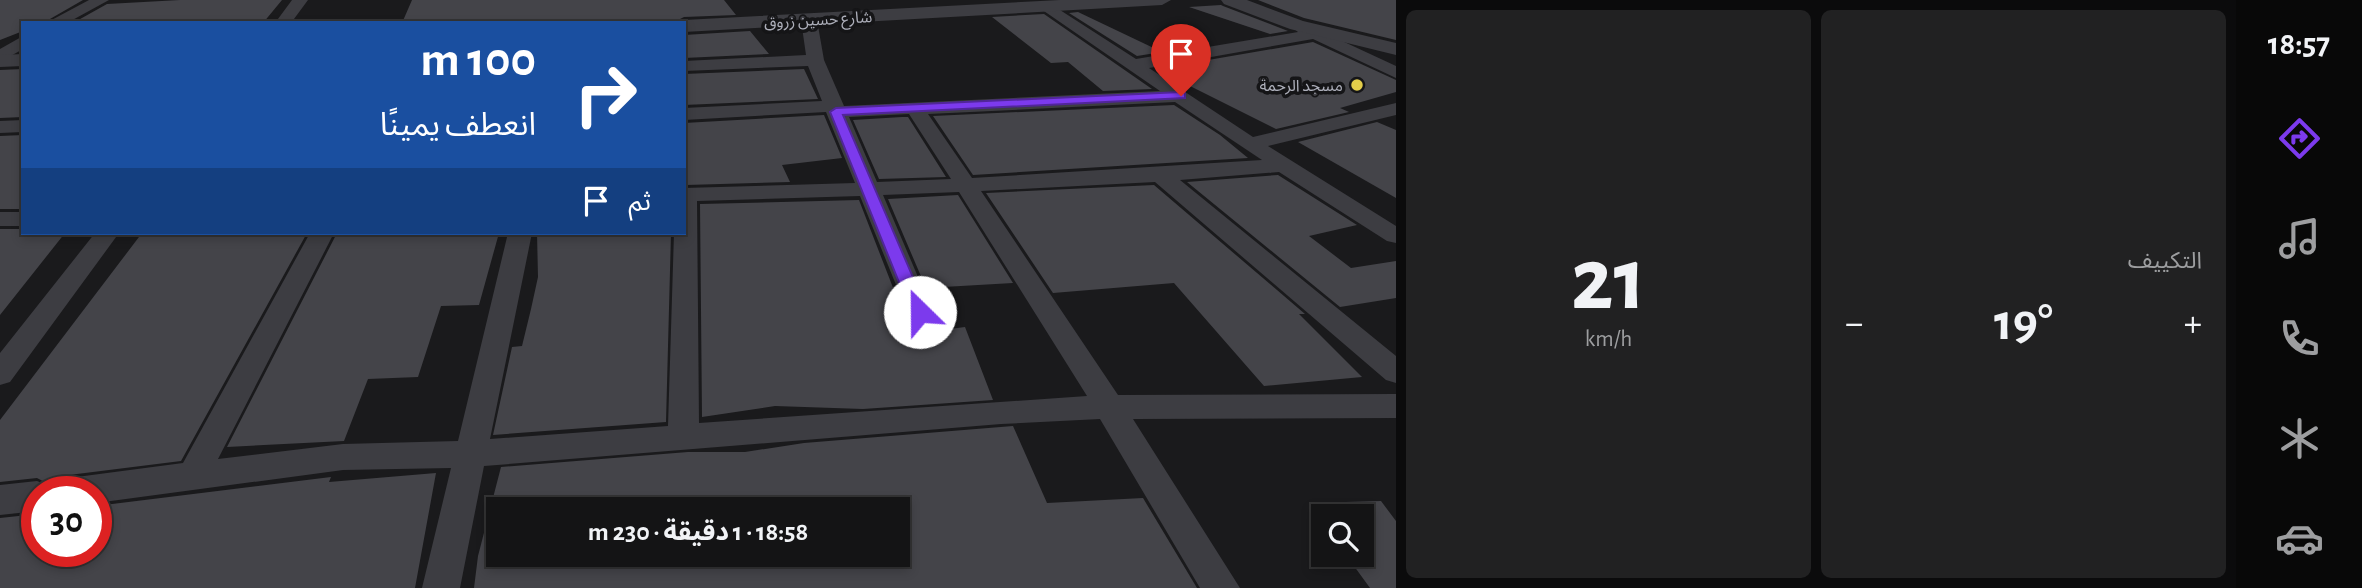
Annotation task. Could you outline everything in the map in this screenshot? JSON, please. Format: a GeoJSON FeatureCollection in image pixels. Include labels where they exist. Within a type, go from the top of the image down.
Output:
{"type":"FeatureCollection","features":[{"type":"Feature","properties":{"kind":"street"},"geometry":{"type":"LineString","coordinates":[[58,21],[101,0]]}},
{"type":"Feature","properties":{"kind":"street"},"geometry":{"type":"LineString","coordinates":[[284,21],[300,0]]}},
{"type":"Feature","properties":{"kind":"street","name":"شارع حسين زروق"},"geometry":{"type":"LineString","coordinates":[[686,22],[809,20],[1162,0]]}},
{"type":"Feature","properties":{"kind":"street"},"geometry":{"type":"LineString","coordinates":[[1230,0],[1306,29],[1396,73]]}},
{"type":"Feature","properties":{"kind":"street"},"geometry":{"type":"LineString","coordinates":[[1046,6],[1250,144],[1395,234]]}},
{"type":"Feature","properties":{"kind":"street"},"geometry":{"type":"LineString","coordinates":[[809,20],[815,60],[920,312]]}},
{"type":"Feature","properties":{"kind":"street"},"geometry":{"type":"LineString","coordinates":[[1133,65],[1306,29],[1396,49]]}},
{"type":"Feature","properties":{"kind":"street"},"geometry":{"type":"LineString","coordinates":[[0,59],[21,43]]}},
{"type":"Feature","properties":{"kind":"street"},"geometry":{"type":"LineString","coordinates":[[0,59],[21,60]]}},
{"type":"Feature","properties":{"kind":"street"},"geometry":{"type":"LineString","coordinates":[[686,66],[815,60]]}},
{"type":"Feature","properties":{"kind":"street"},"geometry":{"type":"LineString","coordinates":[[686,114],[915,108],[1181,96]]}},
{"type":"Feature","properties":{"kind":"street"},"geometry":{"type":"LineString","coordinates":[[915,108],[1065,336],[1221,588]]}},
{"type":"Feature","properties":{"kind":"street"},"geometry":{"type":"LineString","coordinates":[[1250,144],[1396,109]]}},
{"type":"Feature","properties":{"kind":"street"},"geometry":{"type":"LineString","coordinates":[[0,127],[21,126]]}},
{"type":"Feature","properties":{"kind":"street"},"geometry":{"type":"LineString","coordinates":[[686,195],[966,186],[1162,176],[1285,165]]}},
{"type":"Feature","properties":{"kind":"street"},"geometry":{"type":"LineString","coordinates":[[1162,176],[1396,372]]}},
{"type":"Feature","properties":{"kind":"street"},"geometry":{"type":"LineString","coordinates":[[0,219],[21,219]]}},
{"type":"Feature","properties":{"kind":"street"},"geometry":{"type":"LineString","coordinates":[[0,374],[105,235]]}},
{"type":"Feature","properties":{"kind":"street"},"geometry":{"type":"LineString","coordinates":[[193,476],[321,235]]}},
{"type":"Feature","properties":{"kind":"street"},"geometry":{"type":"LineString","coordinates":[[440,588],[520,235]]}},
{"type":"Feature","properties":{"kind":"street"},"geometry":{"type":"LineString","coordinates":[[683,437],[685,235]]}},
{"type":"Feature","properties":{"kind":"street"},"geometry":{"type":"LineString","coordinates":[[112,486],[344,457],[469,454],[1001,412],[1107,407],[1396,406]]}},
{"type":"Feature","properties":{"kind":"street"},"geometry":{"type":"LineString","coordinates":[[0,500],[21,498]]}},
{"type":"Feature","properties":{"kind":"building"},"geometry":{"type":"Polygon","coordinates":[[[0,0],[83,0],[46,21],[21,21],[21,32],[0,40],[0,0]]]}},
{"type":"Feature","properties":{"kind":"building"},"geometry":{"type":"Polygon","coordinates":[[[180,0],[282,0],[265,21],[77,21],[107,4],[180,0]]]}},
{"type":"Feature","properties":{"kind":"building"},"geometry":{"type":"Polygon","coordinates":[[[412,0],[724,0],[736,15],[684,17],[676,21],[403,21],[412,0]]]}},
{"type":"Feature","properties":{"kind":"building"},"geometry":{"type":"Polygon","coordinates":[[[1258,0],[1396,0],[1396,40],[1304,18],[1258,0]]]}},
{"type":"Feature","properties":{"kind":"building"},"geometry":{"type":"Polygon","coordinates":[[[1221,5],[1288,31],[1270,34],[1189,7],[1221,5]]]}},
{"type":"Feature","properties":{"kind":"building"},"geometry":{"type":"Polygon","coordinates":[[[1078,12],[1162,52],[1137,56],[1069,13],[1078,12]]]}},
{"type":"Feature","properties":{"kind":"building"},"geometry":{"type":"Polygon","coordinates":[[[1044,14],[1152,89],[1103,91],[1068,62],[1051,63],[992,17],[1044,14]]]}},
{"type":"Feature","properties":{"kind":"building"},"geometry":{"type":"Polygon","coordinates":[[[750,31],[769,54],[686,58],[686,35],[750,31]]]}},
{"type":"Feature","properties":{"kind":"building"},"geometry":{"type":"Polygon","coordinates":[[[1313,42],[1396,80],[1396,92],[1340,108],[1349,112],[1276,129],[1156,69],[1313,42]]]}},
{"type":"Feature","properties":{"kind":"building"},"geometry":{"type":"Polygon","coordinates":[[[21,69],[21,117],[0,118],[0,70],[21,69]]]}},
{"type":"Feature","properties":{"kind":"building"},"geometry":{"type":"Polygon","coordinates":[[[804,69],[818,99],[686,105],[686,74],[804,69]]]}},
{"type":"Feature","properties":{"kind":"building"},"geometry":{"type":"Polygon","coordinates":[[[1174,105],[1220,135],[1248,158],[973,175],[933,116],[1174,105]]]}},
{"type":"Feature","properties":{"kind":"building"},"geometry":{"type":"Polygon","coordinates":[[[824,115],[842,158],[782,165],[790,182],[686,185],[686,123],[824,115]]]}},
{"type":"Feature","properties":{"kind":"building"},"geometry":{"type":"Polygon","coordinates":[[[908,117],[946,177],[879,179],[853,120],[908,117]]]}},
{"type":"Feature","properties":{"kind":"building"},"geometry":{"type":"Polygon","coordinates":[[[1377,122],[1396,130],[1396,198],[1298,142],[1377,122]]]}},
{"type":"Feature","properties":{"kind":"building"},"geometry":{"type":"Polygon","coordinates":[[[21,135],[21,209],[0,209],[0,136],[21,135]]]}},
{"type":"Feature","properties":{"kind":"building"},"geometry":{"type":"Polygon","coordinates":[[[1278,175],[1357,225],[1309,236],[1351,268],[1396,261],[1396,298],[1340,307],[1187,182],[1278,175]]]}},
{"type":"Feature","properties":{"kind":"building"},"geometry":{"type":"Polygon","coordinates":[[[1154,185],[1305,314],[1299,314],[1362,377],[1264,386],[1174,283],[1053,293],[986,193],[1154,185]]]}},
{"type":"Feature","properties":{"kind":"building"},"geometry":{"type":"Polygon","coordinates":[[[958,195],[1013,283],[926,288],[888,199],[958,195]]]}},
{"type":"Feature","properties":{"kind":"building"},"geometry":{"type":"Polygon","coordinates":[[[859,200],[911,334],[965,327],[993,400],[863,409],[775,406],[702,417],[700,204],[859,200]]]}},
{"type":"Feature","properties":{"kind":"building"},"geometry":{"type":"Polygon","coordinates":[[[0,229],[21,229],[21,235],[63,235],[0,315],[0,229]]]}},
{"type":"Feature","properties":{"kind":"building"},"geometry":{"type":"Polygon","coordinates":[[[140,235],[306,235],[181,461],[66,476],[21,476],[21,480],[0,482],[0,420],[140,235]]]}},
{"type":"Feature","properties":{"kind":"building"},"geometry":{"type":"Polygon","coordinates":[[[336,235],[498,235],[479,305],[441,306],[418,377],[368,379],[344,441],[227,447],[336,235]]]}},
{"type":"Feature","properties":{"kind":"building"},"geometry":{"type":"Polygon","coordinates":[[[537,235],[671,235],[666,422],[493,435],[512,347],[522,346],[538,277],[537,235]]]}},
{"type":"Feature","properties":{"kind":"building"},"geometry":{"type":"Polygon","coordinates":[[[1013,426],[1047,503],[1143,498],[1197,588],[474,588],[486,525],[486,567],[910,567],[910,497],[493,497],[501,467],[688,452],[745,452],[804,443],[1013,426]]]}},
{"type":"Feature","properties":{"kind":"building"},"geometry":{"type":"Polygon","coordinates":[[[436,473],[415,588],[0,588],[0,518],[21,516],[21,567],[112,567],[112,504],[331,477],[329,482],[436,473]]]}},
{"type":"Feature","properties":{"kind":"building"},"geometry":{"type":"Polygon","coordinates":[[[1381,501],[1396,521],[1396,588],[1370,588],[1355,567],[1374,567],[1374,504],[1311,506],[1309,503],[1381,501]]]}},
{"type":"Feature","properties":{"kind":"place","name":"مسجد الرحمة"},"geometry":{"type":"Point","coordinates":[1357,85]}},
{"type":"Feature","properties":{"kind":"route"},"geometry":{"type":"LineString","coordinates":[[920,312],[836,112],[1181,96]]}}]}
